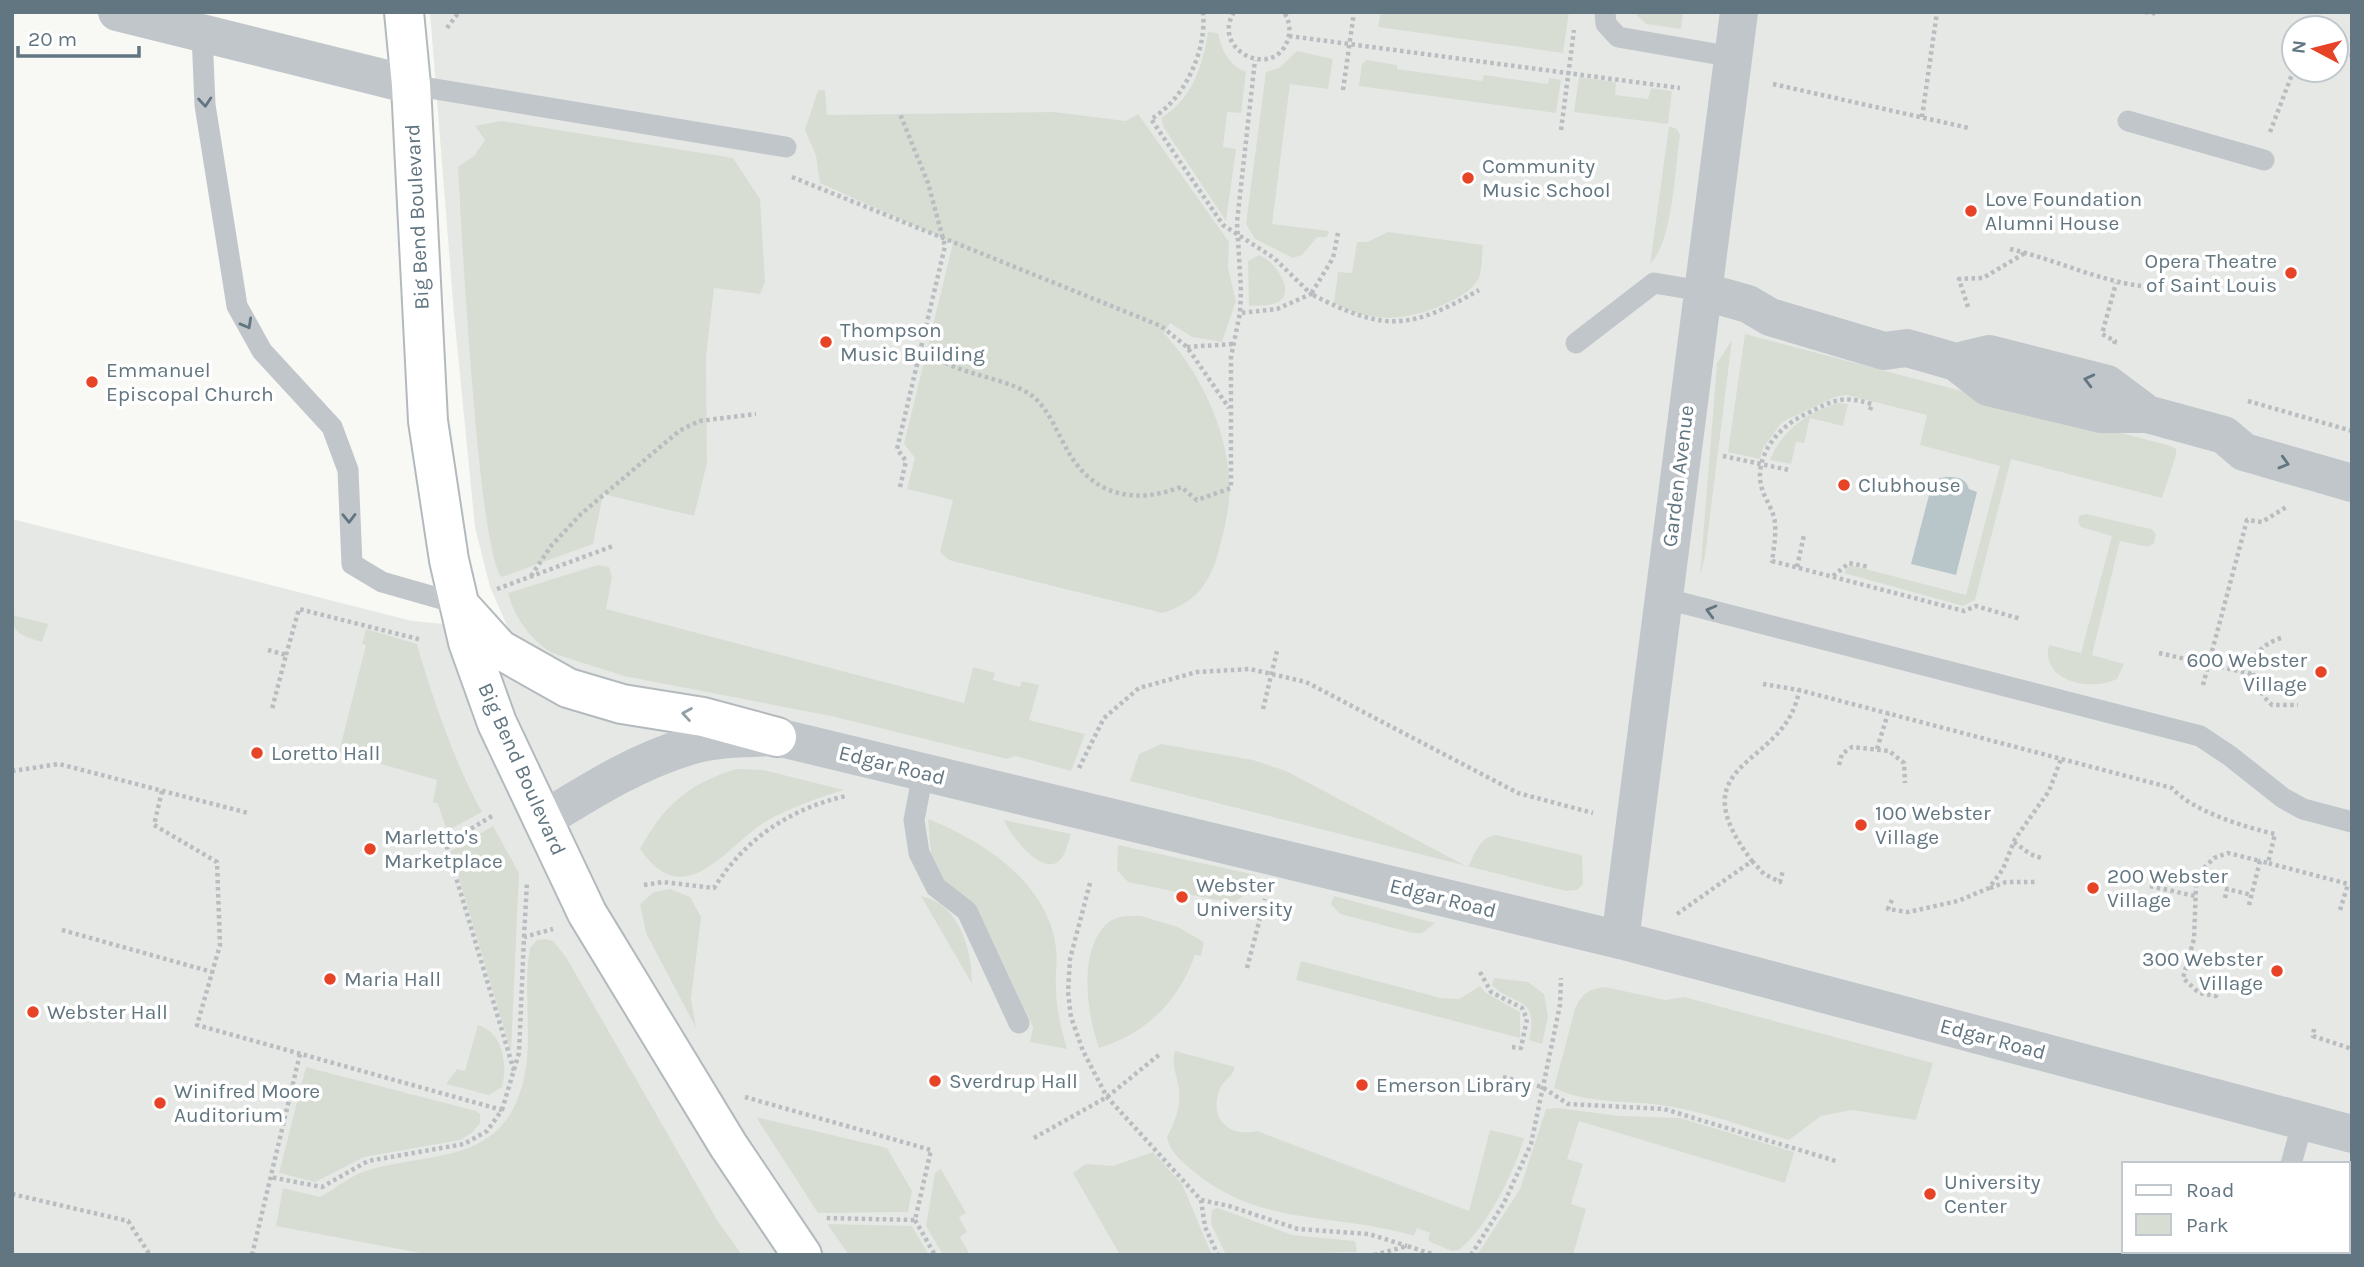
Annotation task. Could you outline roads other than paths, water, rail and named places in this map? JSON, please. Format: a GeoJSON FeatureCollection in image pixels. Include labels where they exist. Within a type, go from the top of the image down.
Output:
{"type":"FeatureCollection","features":[{"type":"Feature","properties":{"kind":"main road","name":"Big Bend Boulevard"},"geometry":{"type":"LineString","coordinates":[[404,12],[411,85],[428,421],[468,642],[497,723],[587,913],[728,1145],[802,1255]]}},
{"type":"Feature","properties":{"kind":"main road"},"geometry":{"type":"LineString","coordinates":[[459,604],[499,649],[568,688],[622,704],[703,717],[777,737]]}},
{"type":"Feature","properties":{"kind":"street"},"geometry":{"type":"LineString","coordinates":[[117,12],[411,85]]}},
{"type":"Feature","properties":{"kind":"street","name":"Garden Avenue"},"geometry":{"type":"LineString","coordinates":[[1620,940],[1739,12]]}},
{"type":"Feature","properties":{"kind":"street"},"geometry":{"type":"LineString","coordinates":[[1702,290],[1748,304],[1770,317],[1884,351],[1907,348],[1956,362],[1988,387],[2101,414],[2147,414],[2224,435],[2244,452],[2352,483]]}},
{"type":"Feature","properties":{"kind":"street"},"geometry":{"type":"LineString","coordinates":[[2224,435],[2252,427],[2352,455]]}},
{"type":"Feature","properties":{"kind":"street","name":"Edgar Road"},"geometry":{"type":"LineString","coordinates":[[543,820],[615,776],[687,747],[728,739],[777,737],[1620,940],[2352,1134]]}},
{"type":"Feature","properties":{"kind":"lane"},"geometry":{"type":"LineString","coordinates":[[1605,12],[1606,24],[1618,37],[1733,57]]}},
{"type":"Feature","properties":{"kind":"lane"},"geometry":{"type":"LineString","coordinates":[[202,34],[205,105],[237,306],[262,351],[332,427],[348,470],[352,564],[382,582],[459,604]]}},
{"type":"Feature","properties":{"kind":"lane"},"geometry":{"type":"LineString","coordinates":[[411,85],[786,147]]}},
{"type":"Feature","properties":{"kind":"lane"},"geometry":{"type":"LineString","coordinates":[[2128,121],[2264,160]]}},
{"type":"Feature","properties":{"kind":"lane"},"geometry":{"type":"LineString","coordinates":[[1576,343],[1654,282],[1702,290]]}},
{"type":"Feature","properties":{"kind":"lane"},"geometry":{"type":"LineString","coordinates":[[1663,598],[2200,736],[2230,755],[2283,798],[2303,809],[2352,822]]}},
{"type":"Feature","properties":{"kind":"lane"},"geometry":{"type":"LineString","coordinates":[[923,773],[914,820],[919,853],[936,887],[967,911],[1019,1023]]}},
{"type":"Feature","properties":{"kind":"lane"},"geometry":{"type":"LineString","coordinates":[[2292,1162],[2303,1121]]}},
{"type":"Feature","properties":{"kind":"place","name":"Community Music School"},"geometry":{"type":"Point","coordinates":[1468,178]}},
{"type":"Feature","properties":{"kind":"place","name":"Love Foundation Alumni House"},"geometry":{"type":"Point","coordinates":[1971,211]}},
{"type":"Feature","properties":{"kind":"place","name":"Opera Theatre of Saint Louis"},"geometry":{"type":"Point","coordinates":[2291,273]}},
{"type":"Feature","properties":{"kind":"place","name":"Thompson Music Building"},"geometry":{"type":"Point","coordinates":[826,342]}},
{"type":"Feature","properties":{"kind":"place","name":"Emmanuel Episcopal Church"},"geometry":{"type":"Point","coordinates":[92,382]}},
{"type":"Feature","properties":{"kind":"place","name":"Clubhouse"},"geometry":{"type":"Point","coordinates":[1844,485]}},
{"type":"Feature","properties":{"kind":"place","name":"600 Webster Village"},"geometry":{"type":"Point","coordinates":[2321,672]}},
{"type":"Feature","properties":{"kind":"place","name":"Loretto Hall"},"geometry":{"type":"Point","coordinates":[257,753]}},
{"type":"Feature","properties":{"kind":"place","name":"100 Webster Village"},"geometry":{"type":"Point","coordinates":[1861,825]}},
{"type":"Feature","properties":{"kind":"place","name":"Marletto's Marketplace"},"geometry":{"type":"Point","coordinates":[370,849]}},
{"type":"Feature","properties":{"kind":"place","name":"200 Webster Village"},"geometry":{"type":"Point","coordinates":[2093,888]}},
{"type":"Feature","properties":{"kind":"place","name":"Webster University"},"geometry":{"type":"Point","coordinates":[1182,897]}},
{"type":"Feature","properties":{"kind":"place","name":"300 Webster Village"},"geometry":{"type":"Point","coordinates":[2277,971]}},
{"type":"Feature","properties":{"kind":"place","name":"Maria Hall"},"geometry":{"type":"Point","coordinates":[330,979]}},
{"type":"Feature","properties":{"kind":"place","name":"Webster Hall"},"geometry":{"type":"Point","coordinates":[33,1012]}},
{"type":"Feature","properties":{"kind":"place","name":"Sverdrup Hall"},"geometry":{"type":"Point","coordinates":[935,1081]}},
{"type":"Feature","properties":{"kind":"place","name":"Emerson Library"},"geometry":{"type":"Point","coordinates":[1362,1085]}},
{"type":"Feature","properties":{"kind":"place","name":"Winifred Moore Auditorium"},"geometry":{"type":"Point","coordinates":[160,1103]}},
{"type":"Feature","properties":{"kind":"place","name":"University Center"},"geometry":{"type":"Point","coordinates":[1930,1194]}}]}
